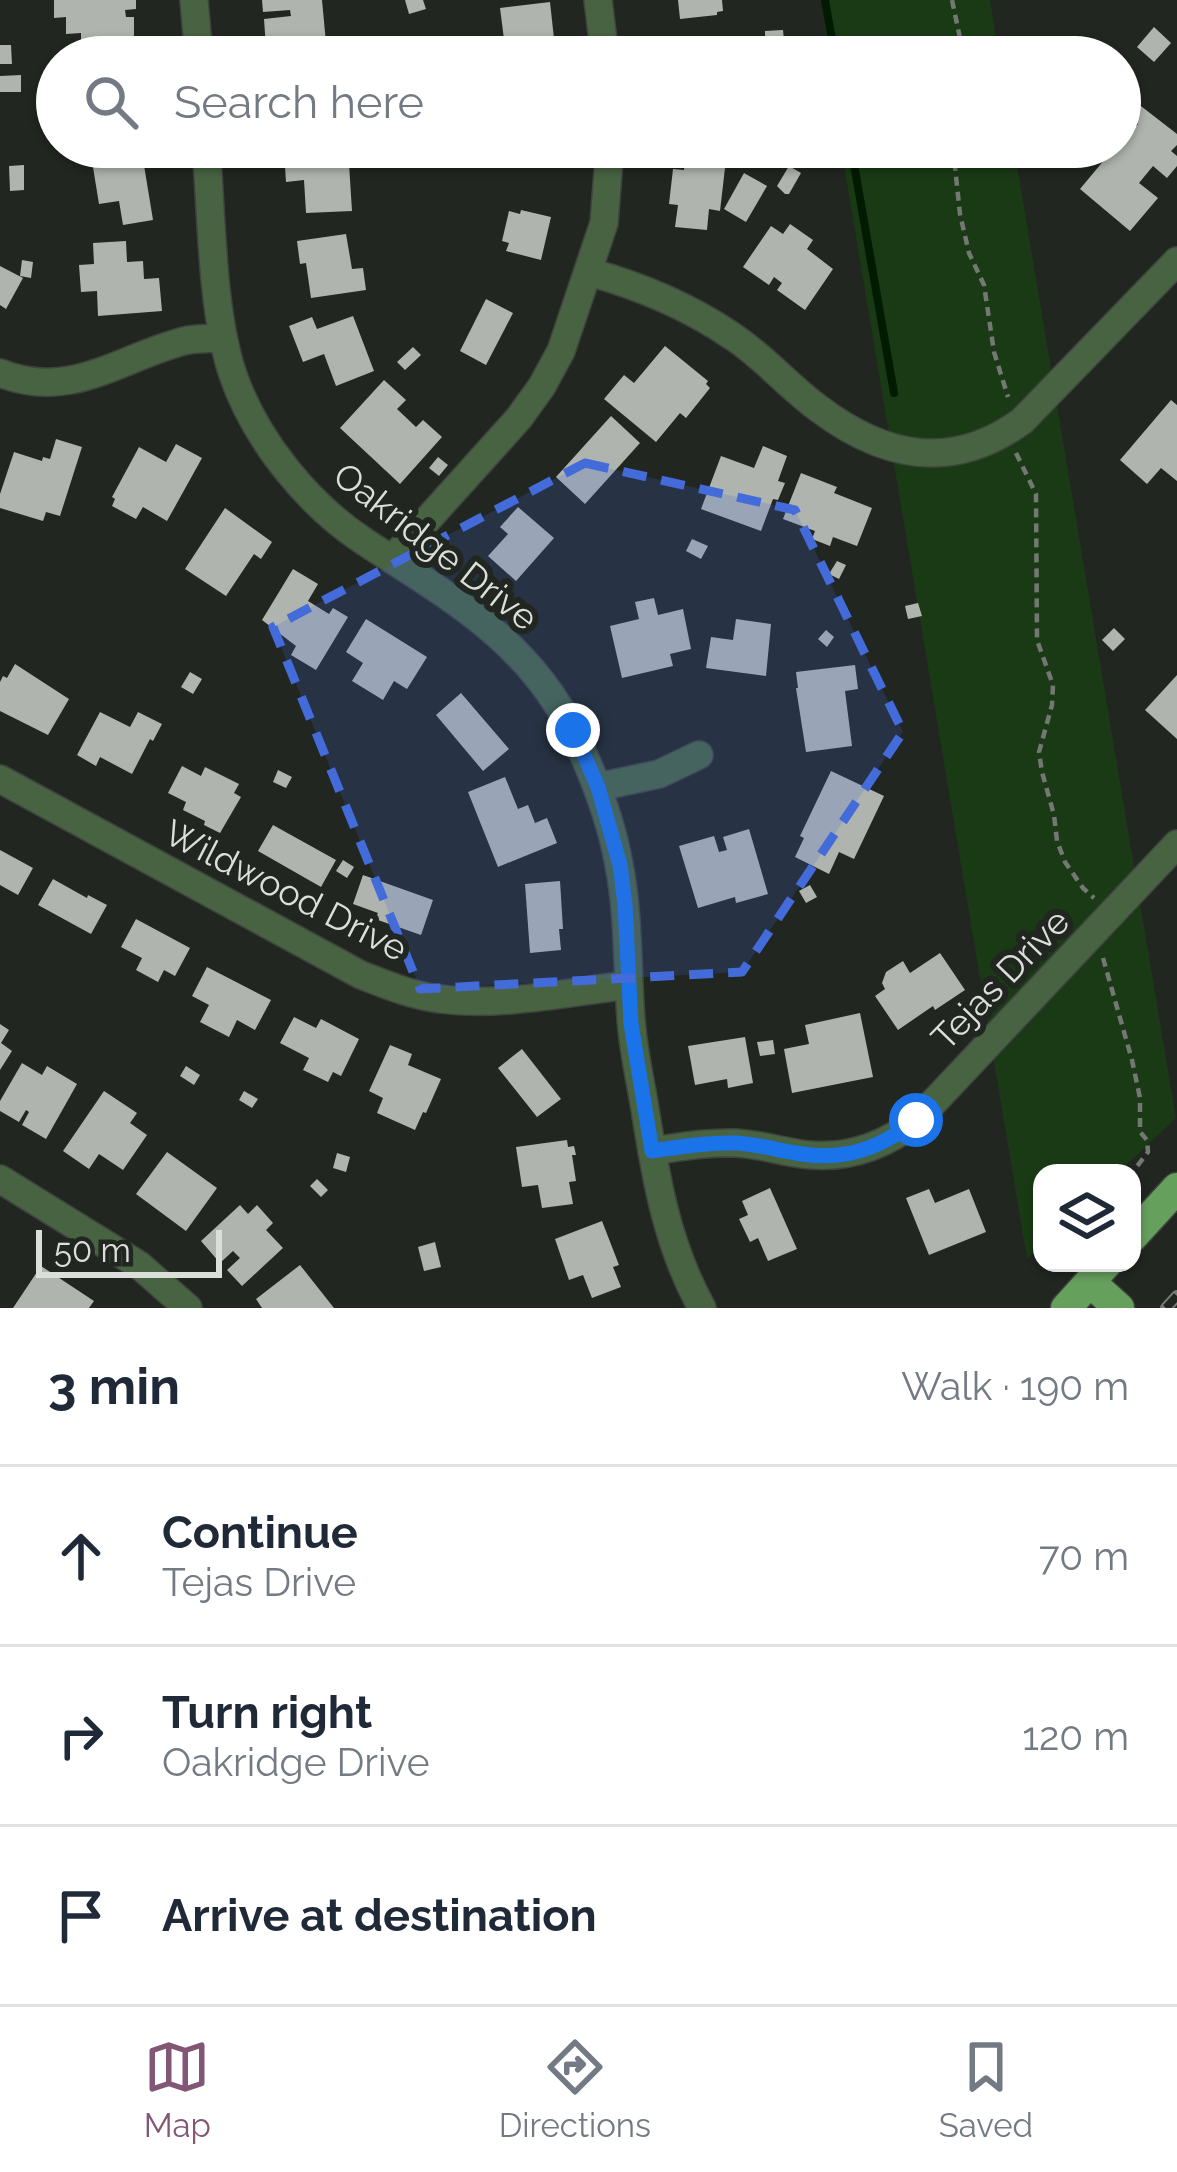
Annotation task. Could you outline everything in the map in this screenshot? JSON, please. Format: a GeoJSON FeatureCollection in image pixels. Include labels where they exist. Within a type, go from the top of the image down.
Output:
{"type":"FeatureCollection","features":[{"type":"Feature","properties":{"kind":"main road"},"geometry":{"type":"LineString","coordinates":[[1141,1227],[1177,1188]]}},
{"type":"Feature","properties":{"kind":"main road"},"geometry":{"type":"LineString","coordinates":[[1082,1293],[1119,1308]]}},
{"type":"Feature","properties":{"kind":"street"},"geometry":{"type":"LineString","coordinates":[[194,0],[197,36]]}},
{"type":"Feature","properties":{"kind":"street"},"geometry":{"type":"LineString","coordinates":[[598,0],[602,36]]}},
{"type":"Feature","properties":{"kind":"street","name":"Oakridge Drive"},"geometry":{"type":"LineString","coordinates":[[208,168],[223,338],[250,413],[307,492],[334,518],[466,607],[526,663],[573,730],[598,787],[620,865],[631,1024],[664,1219],[702,1308]]}},
{"type":"Feature","properties":{"kind":"street"},"geometry":{"type":"LineString","coordinates":[[393,558],[542,386],[561,351],[604,223],[608,168]]}},
{"type":"Feature","properties":{"kind":"street"},"geometry":{"type":"LineString","coordinates":[[589,272],[680,305],[718,327],[855,434],[915,454],[933,455],[976,446],[1022,421],[1177,261]]}},
{"type":"Feature","properties":{"kind":"street"},"geometry":{"type":"LineString","coordinates":[[0,373],[42,384],[70,381],[186,341],[223,338]]}},
{"type":"Feature","properties":{"kind":"street"},"geometry":{"type":"LineString","coordinates":[[598,787],[659,774],[699,755]]}},
{"type":"Feature","properties":{"kind":"street","name":"Wildwood Drive"},"geometry":{"type":"LineString","coordinates":[[0,779],[361,975],[400,991],[484,1002],[629,985]]}},
{"type":"Feature","properties":{"kind":"street","name":"Tejas Drive"},"geometry":{"type":"LineString","coordinates":[[652,1151],[711,1142],[842,1155],[898,1135],[1177,844]]}},
{"type":"Feature","properties":{"kind":"street"},"geometry":{"type":"LineString","coordinates":[[0,1179],[139,1265],[188,1308]]}},
{"type":"Feature","properties":{"kind":"path"},"geometry":{"type":"LineString","coordinates":[[952,0],[960,36]]}},
{"type":"Feature","properties":{"kind":"path"},"geometry":{"type":"LineString","coordinates":[[955,168],[969,254],[984,285],[994,352],[1012,408]]}},
{"type":"Feature","properties":{"kind":"path"},"geometry":{"type":"LineString","coordinates":[[1014,448],[1036,494],[1037,640],[1053,685],[1039,752],[1042,772],[1065,862],[1098,902]]}},
{"type":"Feature","properties":{"kind":"path"},"geometry":{"type":"LineString","coordinates":[[1099,951],[1140,1097],[1140,1132],[1148,1152],[1139,1164]]}},
{"type":"Feature","properties":{"kind":"highlighted area"},"geometry":{"type":"Polygon","coordinates":[[[585,463],[795,510],[903,732],[742,972],[420,989],[273,627],[585,463]]]}},
{"type":"Feature","properties":{"kind":"green space"},"geometry":{"type":"Polygon","coordinates":[[[822,0],[990,0],[996,36],[826,36],[822,0]]]}},
{"type":"Feature","properties":{"kind":"green space"},"geometry":{"type":"Polygon","coordinates":[[[845,168],[1018,168],[1176,1118],[1127,1164],[1033,1164],[1033,1253],[1027,1259],[845,168]]]}},
{"type":"Feature","properties":{"kind":"building"},"geometry":{"type":"Polygon","coordinates":[[[54,0],[136,0],[136,9],[125,10],[126,17],[134,17],[134,36],[66,34],[66,17],[54,18],[54,0]]]}},
{"type":"Feature","properties":{"kind":"building"},"geometry":{"type":"Polygon","coordinates":[[[262,0],[322,0],[325,36],[265,36],[264,19],[291,16],[290,10],[263,12],[262,0]]]}},
{"type":"Feature","properties":{"kind":"building"},"geometry":{"type":"Polygon","coordinates":[[[405,0],[423,0],[426,9],[409,14],[405,0]]]}},
{"type":"Feature","properties":{"kind":"building"},"geometry":{"type":"Polygon","coordinates":[[[678,0],[722,0],[723,11],[680,19],[678,0]]]}},
{"type":"Feature","properties":{"kind":"building"},"geometry":{"type":"Polygon","coordinates":[[[550,2],[554,36],[504,36],[500,8],[550,2]]]}},
{"type":"Feature","properties":{"kind":"building"},"geometry":{"type":"Polygon","coordinates":[[[1154,27],[1171,43],[1154,62],[1141,51],[1141,42],[1154,27]]]}},
{"type":"Feature","properties":{"kind":"building"},"geometry":{"type":"Polygon","coordinates":[[[783,30],[784,36],[765,36],[765,31],[783,30]]]}},
{"type":"Feature","properties":{"kind":"building"},"geometry":{"type":"Polygon","coordinates":[[[0,45],[11,45],[12,64],[0,64],[0,45]]]}},
{"type":"Feature","properties":{"kind":"building"},"geometry":{"type":"Polygon","coordinates":[[[21,75],[21,92],[0,92],[0,76],[21,75]]]}},
{"type":"Feature","properties":{"kind":"building"},"geometry":{"type":"Polygon","coordinates":[[[1141,106],[1177,134],[1177,145],[1171,151],[1177,156],[1177,166],[1167,178],[1153,166],[1139,183],[1158,198],[1130,231],[1080,189],[1098,168],[1141,168],[1141,106]]]}},
{"type":"Feature","properties":{"kind":"building"},"geometry":{"type":"Polygon","coordinates":[[[24,165],[24,190],[10,191],[9,166],[24,165]]]}},
{"type":"Feature","properties":{"kind":"building"},"geometry":{"type":"Polygon","coordinates":[[[93,168],[144,168],[153,220],[123,225],[119,201],[99,204],[93,168]]]}},
{"type":"Feature","properties":{"kind":"building"},"geometry":{"type":"Polygon","coordinates":[[[285,168],[349,168],[352,211],[306,213],[304,180],[286,182],[285,168]]]}},
{"type":"Feature","properties":{"kind":"building"},"geometry":{"type":"Polygon","coordinates":[[[725,168],[720,211],[709,209],[707,230],[675,227],[678,205],[669,204],[673,169],[725,168]]]}},
{"type":"Feature","properties":{"kind":"building"},"geometry":{"type":"Polygon","coordinates":[[[788,168],[801,173],[789,194],[777,186],[788,168]]]}},
{"type":"Feature","properties":{"kind":"building"},"geometry":{"type":"Polygon","coordinates":[[[744,173],[767,186],[746,222],[724,209],[744,173]]]}},
{"type":"Feature","properties":{"kind":"building"},"geometry":{"type":"Polygon","coordinates":[[[521,210],[551,217],[541,260],[506,251],[509,243],[502,241],[509,211],[520,214],[521,210]]]}},
{"type":"Feature","properties":{"kind":"building"},"geometry":{"type":"Polygon","coordinates":[[[790,224],[813,240],[807,249],[833,269],[805,310],[777,290],[782,283],[774,277],[769,285],[743,267],[771,226],[783,234],[790,224]]]}},
{"type":"Feature","properties":{"kind":"building"},"geometry":{"type":"Polygon","coordinates":[[[346,234],[352,269],[363,268],[366,290],[311,298],[297,241],[346,234]]]}},
{"type":"Feature","properties":{"kind":"building"},"geometry":{"type":"Polygon","coordinates":[[[126,241],[127,262],[143,261],[144,279],[159,278],[162,311],[98,316],[97,291],[81,292],[79,265],[94,264],[93,243],[126,241]]]}},
{"type":"Feature","properties":{"kind":"building"},"geometry":{"type":"Polygon","coordinates":[[[22,260],[33,262],[31,278],[20,276],[22,260]]]}},
{"type":"Feature","properties":{"kind":"building"},"geometry":{"type":"Polygon","coordinates":[[[0,266],[23,278],[6,309],[0,305],[0,266]]]}},
{"type":"Feature","properties":{"kind":"building"},"geometry":{"type":"Polygon","coordinates":[[[486,299],[513,313],[486,365],[460,351],[486,299]]]}},
{"type":"Feature","properties":{"kind":"building"},"geometry":{"type":"Polygon","coordinates":[[[353,316],[374,371],[336,386],[324,354],[303,362],[289,326],[312,317],[317,329],[353,316]]]}},
{"type":"Feature","properties":{"kind":"building"},"geometry":{"type":"Polygon","coordinates":[[[665,346],[708,381],[710,388],[686,418],[680,413],[656,442],[604,399],[624,375],[634,383],[665,346]]]}},
{"type":"Feature","properties":{"kind":"building"},"geometry":{"type":"Polygon","coordinates":[[[413,347],[421,355],[405,370],[397,362],[413,347]]]}},
{"type":"Feature","properties":{"kind":"building"},"geometry":{"type":"Polygon","coordinates":[[[384,380],[406,400],[397,409],[416,427],[423,420],[442,437],[400,484],[340,428],[384,380]]]}},
{"type":"Feature","properties":{"kind":"building"},"geometry":{"type":"Polygon","coordinates":[[[1171,400],[1177,405],[1177,481],[1161,468],[1147,484],[1120,460],[1171,400]]]}},
{"type":"Feature","properties":{"kind":"building"},"geometry":{"type":"Polygon","coordinates":[[[611,416],[640,443],[585,504],[556,477],[611,416]]]}},
{"type":"Feature","properties":{"kind":"building"},"geometry":{"type":"Polygon","coordinates":[[[56,439],[82,447],[60,516],[46,512],[43,521],[0,508],[14,452],[50,459],[56,439]]]}},
{"type":"Feature","properties":{"kind":"building"},"geometry":{"type":"Polygon","coordinates":[[[176,444],[202,458],[167,521],[143,507],[136,519],[112,506],[112,497],[139,447],[166,462],[176,444]]]}},
{"type":"Feature","properties":{"kind":"building"},"geometry":{"type":"Polygon","coordinates":[[[763,446],[787,456],[778,481],[785,483],[761,531],[701,509],[721,456],[754,468],[763,446]]]}},
{"type":"Feature","properties":{"kind":"building"},"geometry":{"type":"Polygon","coordinates":[[[438,457],[448,465],[439,476],[429,468],[438,457]]]}},
{"type":"Feature","properties":{"kind":"building"},"geometry":{"type":"Polygon","coordinates":[[[801,473],[872,508],[857,546],[833,537],[830,546],[812,539],[815,531],[783,519],[801,473]]]}},
{"type":"Feature","properties":{"kind":"building"},"geometry":{"type":"Polygon","coordinates":[[[518,507],[554,538],[516,581],[488,556],[508,534],[500,527],[518,507]]]}},
{"type":"Feature","properties":{"kind":"building"},"geometry":{"type":"Polygon","coordinates":[[[225,508],[272,542],[261,559],[254,554],[226,596],[185,569],[225,508]]]}},
{"type":"Feature","properties":{"kind":"building"},"geometry":{"type":"Polygon","coordinates":[[[692,539],[708,546],[701,559],[686,551],[692,539]]]}},
{"type":"Feature","properties":{"kind":"building"},"geometry":{"type":"Polygon","coordinates":[[[837,561],[846,565],[839,579],[829,574],[837,561]]]}},
{"type":"Feature","properties":{"kind":"building"},"geometry":{"type":"Polygon","coordinates":[[[293,569],[318,584],[308,601],[329,614],[333,608],[348,617],[316,670],[291,655],[296,646],[262,620],[293,569]]]}},
{"type":"Feature","properties":{"kind":"building"},"geometry":{"type":"Polygon","coordinates":[[[654,598],[658,615],[683,609],[691,649],[670,654],[673,666],[622,678],[610,626],[639,619],[635,602],[654,598]]]}},
{"type":"Feature","properties":{"kind":"building"},"geometry":{"type":"Polygon","coordinates":[[[918,603],[922,616],[908,619],[905,606],[918,603]]]}},
{"type":"Feature","properties":{"kind":"building"},"geometry":{"type":"Polygon","coordinates":[[[366,619],[427,657],[407,689],[394,681],[383,700],[352,681],[363,663],[346,652],[366,619]]]}},
{"type":"Feature","properties":{"kind":"building"},"geometry":{"type":"Polygon","coordinates":[[[736,619],[771,624],[766,676],[706,668],[711,637],[733,640],[736,619]]]}},
{"type":"Feature","properties":{"kind":"building"},"geometry":{"type":"Polygon","coordinates":[[[1114,628],[1125,639],[1113,651],[1102,640],[1114,628]]]}},
{"type":"Feature","properties":{"kind":"building"},"geometry":{"type":"Polygon","coordinates":[[[826,630],[834,637],[827,647],[818,639],[826,630]]]}},
{"type":"Feature","properties":{"kind":"building"},"geometry":{"type":"Polygon","coordinates":[[[15,664],[69,699],[48,735],[0,711],[0,682],[15,664]]]}},
{"type":"Feature","properties":{"kind":"building"},"geometry":{"type":"Polygon","coordinates":[[[855,665],[858,689],[845,691],[852,746],[806,752],[796,672],[855,665]]]}},
{"type":"Feature","properties":{"kind":"building"},"geometry":{"type":"Polygon","coordinates":[[[190,672],[202,679],[193,694],[181,687],[190,672]]]}},
{"type":"Feature","properties":{"kind":"building"},"geometry":{"type":"Polygon","coordinates":[[[1177,675],[1177,739],[1145,710],[1177,675]]]}},
{"type":"Feature","properties":{"kind":"building"},"geometry":{"type":"Polygon","coordinates":[[[461,693],[509,749],[483,771],[436,715],[461,693]]]}},
{"type":"Feature","properties":{"kind":"building"},"geometry":{"type":"Polygon","coordinates":[[[100,712],[130,727],[138,712],[162,724],[132,774],[100,757],[96,766],[77,755],[100,712]]]}},
{"type":"Feature","properties":{"kind":"building"},"geometry":{"type":"Polygon","coordinates":[[[182,766],[201,776],[205,767],[239,784],[234,793],[241,797],[220,833],[183,810],[186,802],[168,793],[182,766]]]}},
{"type":"Feature","properties":{"kind":"building"},"geometry":{"type":"Polygon","coordinates":[[[278,770],[292,777],[286,788],[273,782],[278,770]]]}},
{"type":"Feature","properties":{"kind":"building"},"geometry":{"type":"Polygon","coordinates":[[[831,771],[884,796],[854,859],[839,852],[829,874],[795,857],[831,771]]]}},
{"type":"Feature","properties":{"kind":"building"},"geometry":{"type":"Polygon","coordinates":[[[505,777],[518,809],[528,805],[535,823],[547,818],[557,843],[498,867],[468,792],[505,777]]]}},
{"type":"Feature","properties":{"kind":"building"},"geometry":{"type":"Polygon","coordinates":[[[273,825],[336,860],[321,887],[258,851],[273,825]]]}},
{"type":"Feature","properties":{"kind":"building"},"geometry":{"type":"Polygon","coordinates":[[[749,829],[768,894],[698,908],[679,846],[714,836],[719,852],[727,850],[723,837],[749,829]]]}},
{"type":"Feature","properties":{"kind":"building"},"geometry":{"type":"Polygon","coordinates":[[[0,850],[33,868],[18,895],[0,885],[0,850]]]}},
{"type":"Feature","properties":{"kind":"building"},"geometry":{"type":"Polygon","coordinates":[[[343,860],[354,867],[347,878],[336,871],[343,860]]]}},
{"type":"Feature","properties":{"kind":"building"},"geometry":{"type":"Polygon","coordinates":[[[363,875],[433,900],[421,935],[375,919],[378,913],[353,904],[363,875]]]}},
{"type":"Feature","properties":{"kind":"building"},"geometry":{"type":"Polygon","coordinates":[[[53,879],[107,905],[91,934],[38,905],[53,879]]]}},
{"type":"Feature","properties":{"kind":"building"},"geometry":{"type":"Polygon","coordinates":[[[560,881],[561,950],[530,953],[525,884],[560,881]]]}},
{"type":"Feature","properties":{"kind":"building"},"geometry":{"type":"Polygon","coordinates":[[[810,885],[817,897],[806,903],[799,891],[810,885]]]}},
{"type":"Feature","properties":{"kind":"building"},"geometry":{"type":"Polygon","coordinates":[[[136,919],[190,948],[175,976],[164,970],[158,982],[136,970],[142,958],[121,947],[136,919]]]}},
{"type":"Feature","properties":{"kind":"building"},"geometry":{"type":"Polygon","coordinates":[[[940,953],[965,990],[898,1030],[875,996],[885,989],[886,972],[903,961],[910,973],[940,953]]]}},
{"type":"Feature","properties":{"kind":"building"},"geometry":{"type":"Polygon","coordinates":[[[207,967],[271,1000],[255,1030],[237,1020],[229,1037],[200,1022],[209,1005],[192,996],[207,967]]]}},
{"type":"Feature","properties":{"kind":"building"},"geometry":{"type":"Polygon","coordinates":[[[860,1013],[873,1077],[792,1093],[784,1049],[809,1044],[805,1025],[860,1013]]]}},
{"type":"Feature","properties":{"kind":"building"},"geometry":{"type":"Polygon","coordinates":[[[294,1017],[316,1028],[321,1019],[359,1039],[341,1076],[333,1072],[328,1082],[303,1070],[309,1058],[280,1043],[294,1017]]]}},
{"type":"Feature","properties":{"kind":"building"},"geometry":{"type":"Polygon","coordinates":[[[0,1024],[9,1030],[1,1043],[12,1051],[0,1070],[0,1024]]]}},
{"type":"Feature","properties":{"kind":"building"},"geometry":{"type":"Polygon","coordinates":[[[745,1037],[753,1083],[728,1088],[727,1079],[695,1085],[688,1046],[745,1037]]]}},
{"type":"Feature","properties":{"kind":"building"},"geometry":{"type":"Polygon","coordinates":[[[773,1040],[775,1054],[760,1056],[757,1042],[773,1040]]]}},
{"type":"Feature","properties":{"kind":"building"},"geometry":{"type":"Polygon","coordinates":[[[390,1045],[412,1054],[408,1065],[441,1079],[415,1130],[377,1113],[383,1098],[369,1091],[390,1045]]]}},
{"type":"Feature","properties":{"kind":"building"},"geometry":{"type":"Polygon","coordinates":[[[522,1049],[561,1099],[537,1117],[498,1068],[522,1049]]]}},
{"type":"Feature","properties":{"kind":"building"},"geometry":{"type":"Polygon","coordinates":[[[22,1063],[42,1075],[47,1066],[77,1084],[46,1139],[22,1125],[26,1110],[19,1122],[0,1111],[0,1101],[22,1063]]]}},
{"type":"Feature","properties":{"kind":"building"},"geometry":{"type":"Polygon","coordinates":[[[186,1066],[200,1075],[194,1085],[180,1076],[186,1066]]]}},
{"type":"Feature","properties":{"kind":"building"},"geometry":{"type":"Polygon","coordinates":[[[104,1091],[137,1113],[130,1123],[147,1135],[123,1170],[99,1154],[89,1169],[63,1151],[104,1091]]]}},
{"type":"Feature","properties":{"kind":"building"},"geometry":{"type":"Polygon","coordinates":[[[244,1091],[258,1099],[252,1108],[239,1100],[244,1091]]]}},
{"type":"Feature","properties":{"kind":"building"},"geometry":{"type":"Polygon","coordinates":[[[567,1140],[576,1155],[572,1155],[576,1181],[569,1182],[573,1204],[542,1208],[538,1185],[522,1187],[516,1147],[567,1140]]]}},
{"type":"Feature","properties":{"kind":"building"},"geometry":{"type":"Polygon","coordinates":[[[167,1152],[217,1188],[186,1231],[136,1194],[167,1152]]]}},
{"type":"Feature","properties":{"kind":"building"},"geometry":{"type":"Polygon","coordinates":[[[337,1153],[350,1157],[346,1172],[333,1168],[337,1153]]]}},
{"type":"Feature","properties":{"kind":"building"},"geometry":{"type":"Polygon","coordinates":[[[317,1179],[328,1190],[321,1197],[310,1186],[317,1179]]]}},
{"type":"Feature","properties":{"kind":"building"},"geometry":{"type":"Polygon","coordinates":[[[770,1188],[797,1249],[768,1261],[758,1238],[750,1242],[739,1219],[748,1215],[742,1201],[770,1188]]]}},
{"type":"Feature","properties":{"kind":"building"},"geometry":{"type":"Polygon","coordinates":[[[929,1189],[935,1203],[969,1189],[986,1232],[929,1255],[906,1198],[929,1189]]]}},
{"type":"Feature","properties":{"kind":"building"},"geometry":{"type":"Polygon","coordinates":[[[240,1205],[248,1214],[257,1205],[273,1223],[266,1230],[283,1248],[242,1286],[227,1270],[240,1258],[233,1251],[220,1263],[201,1241],[240,1205]]]}},
{"type":"Feature","properties":{"kind":"building"},"geometry":{"type":"Polygon","coordinates":[[[602,1221],[619,1265],[613,1267],[621,1287],[592,1298],[583,1275],[569,1280],[555,1239],[602,1221]]]}},
{"type":"Feature","properties":{"kind":"building"},"geometry":{"type":"Polygon","coordinates":[[[435,1242],[441,1267],[424,1271],[418,1247],[435,1242]]]}},
{"type":"Feature","properties":{"kind":"building"},"geometry":{"type":"Polygon","coordinates":[[[300,1265],[334,1308],[262,1308],[256,1299],[300,1265]]]}},
{"type":"Feature","properties":{"kind":"building"},"geometry":{"type":"Polygon","coordinates":[[[41,1266],[94,1301],[89,1308],[13,1308],[41,1266]]]}},
{"type":"Feature","properties":{"kind":"waterway"},"geometry":{"type":"LineString","coordinates":[[825,0],[831,36]]}},
{"type":"Feature","properties":{"kind":"waterway"},"geometry":{"type":"LineString","coordinates":[[855,168],[894,393]]}},
{"type":"Feature","properties":{"kind":"railway"},"geometry":{"type":"LineString","coordinates":[[1166,1308],[1177,1296]]}},
{"type":"Feature","properties":{"kind":"route"},"geometry":{"type":"LineString","coordinates":[[573,730],[598,787],[620,865],[631,1024],[652,1151],[711,1142],[842,1155],[871,1148],[916,1120]]}}]}
